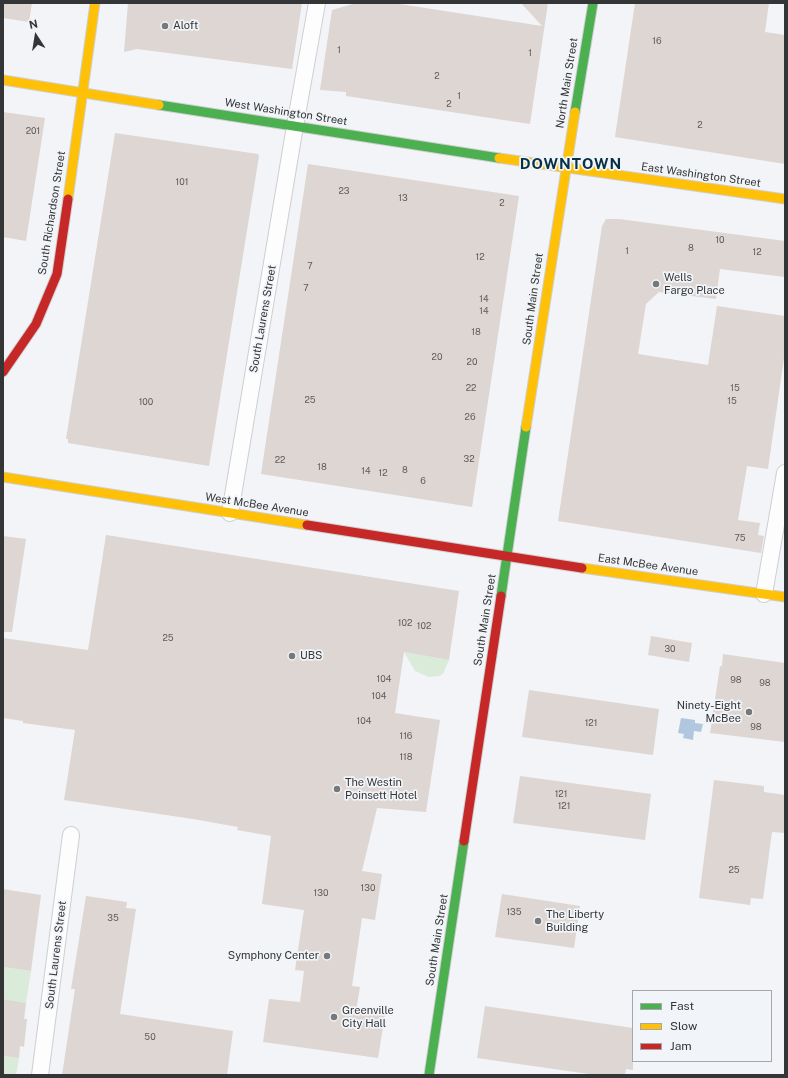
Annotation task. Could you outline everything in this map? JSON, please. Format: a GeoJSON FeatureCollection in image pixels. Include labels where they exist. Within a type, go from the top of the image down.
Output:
{"type":"FeatureCollection","features":[{"type":"Feature","properties":{"kind":"street","name":"South Richardson Street"},"geometry":{"type":"LineString","coordinates":[[3,372],[36,324],[56,274],[95,3]]}},
{"type":"Feature","properties":{"kind":"street","name":"South Laurens Street"},"geometry":{"type":"LineString","coordinates":[[230,513],[317,3]]}},
{"type":"Feature","properties":{"kind":"street","name":"North Main Street"},"geometry":{"type":"LineString","coordinates":[[565,168],[593,3]]}},
{"type":"Feature","properties":{"kind":"street","name":"West Washington Street"},"geometry":{"type":"LineString","coordinates":[[3,80],[565,168]]}},
{"type":"Feature","properties":{"kind":"street","name":"East Washington Street"},"geometry":{"type":"LineString","coordinates":[[565,168],[785,199]]}},
{"type":"Feature","properties":{"kind":"street","name":"South Main Street"},"geometry":{"type":"LineString","coordinates":[[429,1075],[565,168]]}},
{"type":"Feature","properties":{"kind":"street"},"geometry":{"type":"LineString","coordinates":[[764,594],[785,473]]}},
{"type":"Feature","properties":{"kind":"street","name":"West McBee Avenue"},"geometry":{"type":"LineString","coordinates":[[3,477],[507,557]]}},
{"type":"Feature","properties":{"kind":"street","name":"East McBee Avenue"},"geometry":{"type":"LineString","coordinates":[[507,557],[785,597]]}},
{"type":"Feature","properties":{"kind":"street","name":"South Laurens Street"},"geometry":{"type":"LineString","coordinates":[[40,1075],[71,834]]}},
{"type":"Feature","properties":{"kind":"green space"},"geometry":{"type":"Polygon","coordinates":[[[404,652],[449,660],[443,674],[429,677],[415,671],[404,652]]]}},
{"type":"Feature","properties":{"kind":"green space"},"geometry":{"type":"Polygon","coordinates":[[[3,967],[31,971],[26,1003],[3,999],[3,967]]]}},
{"type":"Feature","properties":{"kind":"green space"},"geometry":{"type":"Polygon","coordinates":[[[3,1056],[19,1058],[16,1075],[3,1075],[3,1056]]]}},
{"type":"Feature","properties":{"kind":"water"},"geometry":{"type":"Polygon","coordinates":[[[681,718],[695,720],[695,723],[703,724],[701,732],[694,731],[693,740],[683,738],[684,734],[678,733],[681,718]]]}},
{"type":"Feature","properties":{"kind":"building"},"geometry":{"type":"Polygon","coordinates":[[[3,3],[32,3],[29,22],[3,18],[3,3]]]}},
{"type":"Feature","properties":{"kind":"building"},"geometry":{"type":"Polygon","coordinates":[[[128,3],[302,3],[292,69],[137,49],[124,52],[128,3]]]}},
{"type":"Feature","properties":{"kind":"building"},"geometry":{"type":"Polygon","coordinates":[[[356,3],[393,3],[542,26],[521,3],[548,3],[530,124],[346,96],[346,92],[320,90],[332,10],[356,3]]]}},
{"type":"Feature","properties":{"kind":"building"},"geometry":{"type":"Polygon","coordinates":[[[635,3],[769,3],[765,32],[785,35],[785,164],[615,137],[635,3]]]}},
{"type":"Feature","properties":{"kind":"building"},"geometry":{"type":"Polygon","coordinates":[[[3,112],[45,118],[26,241],[3,237],[3,112]]]}},
{"type":"Feature","properties":{"kind":"building"},"geometry":{"type":"Polygon","coordinates":[[[115,133],[258,154],[259,156],[209,466],[68,443],[68,439],[66,439],[115,133]]]}},
{"type":"Feature","properties":{"kind":"building"},"geometry":{"type":"Polygon","coordinates":[[[308,164],[519,196],[472,507],[261,474],[308,164]]]}},
{"type":"Feature","properties":{"kind":"building"},"geometry":{"type":"Polygon","coordinates":[[[606,219],[619,219],[785,241],[785,277],[720,269],[716,299],[659,292],[646,304],[638,354],[708,365],[717,306],[785,316],[785,351],[768,469],[747,466],[738,520],[760,523],[758,535],[764,536],[761,553],[558,521],[602,226],[606,219]]]}},
{"type":"Feature","properties":{"kind":"building"},"geometry":{"type":"Polygon","coordinates":[[[106,535],[459,591],[449,660],[404,652],[395,713],[440,720],[426,812],[377,808],[362,871],[382,874],[375,920],[362,918],[352,986],[360,987],[356,1011],[385,1015],[378,1058],[263,1042],[269,999],[300,1002],[304,971],[295,970],[304,910],[262,904],[271,836],[237,830],[238,827],[193,819],[64,800],[75,730],[23,723],[23,721],[3,718],[3,638],[88,650],[106,535]]]}},
{"type":"Feature","properties":{"kind":"building"},"geometry":{"type":"Polygon","coordinates":[[[3,536],[26,539],[12,632],[3,632],[3,536]]]}},
{"type":"Feature","properties":{"kind":"building"},"geometry":{"type":"Polygon","coordinates":[[[651,636],[692,643],[689,662],[648,655],[651,636]]]}},
{"type":"Feature","properties":{"kind":"building","name":"Ninety-Eight McBee"},"geometry":{"type":"Polygon","coordinates":[[[723,654],[785,663],[785,742],[710,733],[723,654]]]}},
{"type":"Feature","properties":{"kind":"building"},"geometry":{"type":"Polygon","coordinates":[[[529,690],[659,709],[653,755],[522,737],[529,690]]]}},
{"type":"Feature","properties":{"kind":"building"},"geometry":{"type":"Polygon","coordinates":[[[520,776],[651,794],[645,840],[513,823],[520,776]]]}},
{"type":"Feature","properties":{"kind":"building"},"geometry":{"type":"Polygon","coordinates":[[[714,780],[764,786],[764,792],[785,795],[785,833],[772,832],[763,899],[751,898],[750,905],[699,898],[714,780]]]}},
{"type":"Feature","properties":{"kind":"building"},"geometry":{"type":"Polygon","coordinates":[[[3,889],[41,895],[31,971],[3,967],[3,889]]]}},
{"type":"Feature","properties":{"kind":"building","name":"The Liberty Building"},"geometry":{"type":"Polygon","coordinates":[[[502,894],[580,906],[574,948],[495,937],[502,894]]]}},
{"type":"Feature","properties":{"kind":"building"},"geometry":{"type":"Polygon","coordinates":[[[86,896],[127,902],[126,908],[136,909],[120,1014],[233,1031],[227,1075],[62,1075],[75,989],[71,989],[86,896]]]}},
{"type":"Feature","properties":{"kind":"building"},"geometry":{"type":"Polygon","coordinates":[[[3,999],[26,1003],[24,1019],[27,1019],[24,1047],[20,1046],[19,1058],[3,1056],[3,999]]]}},
{"type":"Feature","properties":{"kind":"building"},"geometry":{"type":"Polygon","coordinates":[[[485,1006],[632,1028],[633,1070],[626,1069],[625,1075],[596,1075],[477,1058],[485,1006]]]}},
{"type":"Feature","properties":{"kind":"traffic: fast"},"geometry":{"type":"LineString","coordinates":[[575,112],[593,3]]}},
{"type":"Feature","properties":{"kind":"traffic: fast"},"geometry":{"type":"LineString","coordinates":[[159,105],[499,158]]}},
{"type":"Feature","properties":{"kind":"traffic: fast"},"geometry":{"type":"LineString","coordinates":[[501,596],[526,427]]}},
{"type":"Feature","properties":{"kind":"traffic: fast"},"geometry":{"type":"LineString","coordinates":[[429,1075],[464,841]]}},
{"type":"Feature","properties":{"kind":"traffic: slow"},"geometry":{"type":"LineString","coordinates":[[68,199],[95,3]]}},
{"type":"Feature","properties":{"kind":"traffic: slow"},"geometry":{"type":"LineString","coordinates":[[3,80],[159,105]]}},
{"type":"Feature","properties":{"kind":"traffic: slow"},"geometry":{"type":"LineString","coordinates":[[526,427],[575,112]]}},
{"type":"Feature","properties":{"kind":"traffic: slow"},"geometry":{"type":"LineString","coordinates":[[499,158],[785,199]]}},
{"type":"Feature","properties":{"kind":"traffic: slow"},"geometry":{"type":"LineString","coordinates":[[3,477],[307,525]]}},
{"type":"Feature","properties":{"kind":"traffic: slow"},"geometry":{"type":"LineString","coordinates":[[582,568],[785,597]]}},
{"type":"Feature","properties":{"kind":"traffic: jam"},"geometry":{"type":"LineString","coordinates":[[3,372],[36,324],[57,274],[68,199]]}},
{"type":"Feature","properties":{"kind":"traffic: jam"},"geometry":{"type":"LineString","coordinates":[[307,525],[582,568]]}},
{"type":"Feature","properties":{"kind":"traffic: jam"},"geometry":{"type":"LineString","coordinates":[[464,841],[501,596]]}},
{"type":"Feature","properties":{"kind":"place","name":"Aloft"},"geometry":{"type":"Point","coordinates":[165,26]}},
{"type":"Feature","properties":{"kind":"place","name":"Wells Fargo Place"},"geometry":{"type":"Point","coordinates":[656,284]}},
{"type":"Feature","properties":{"kind":"place","name":"UBS"},"geometry":{"type":"Point","coordinates":[292,656]}},
{"type":"Feature","properties":{"kind":"place","name":"Ninety-Eight McBee"},"geometry":{"type":"Point","coordinates":[749,712]}},
{"type":"Feature","properties":{"kind":"place","name":"The Westin Poinsett Hotel"},"geometry":{"type":"Point","coordinates":[337,789]}},
{"type":"Feature","properties":{"kind":"place","name":"The Liberty Building"},"geometry":{"type":"Point","coordinates":[538,921]}},
{"type":"Feature","properties":{"kind":"place","name":"Symphony Center"},"geometry":{"type":"Point","coordinates":[327,956]}},
{"type":"Feature","properties":{"kind":"place","name":"Greenville City Hall"},"geometry":{"type":"Point","coordinates":[334,1017]}},
{"type":"Feature","properties":{"kind":"district","name":"DOWNTOWN"},"geometry":{"type":"Point","coordinates":[571,164]}}]}
